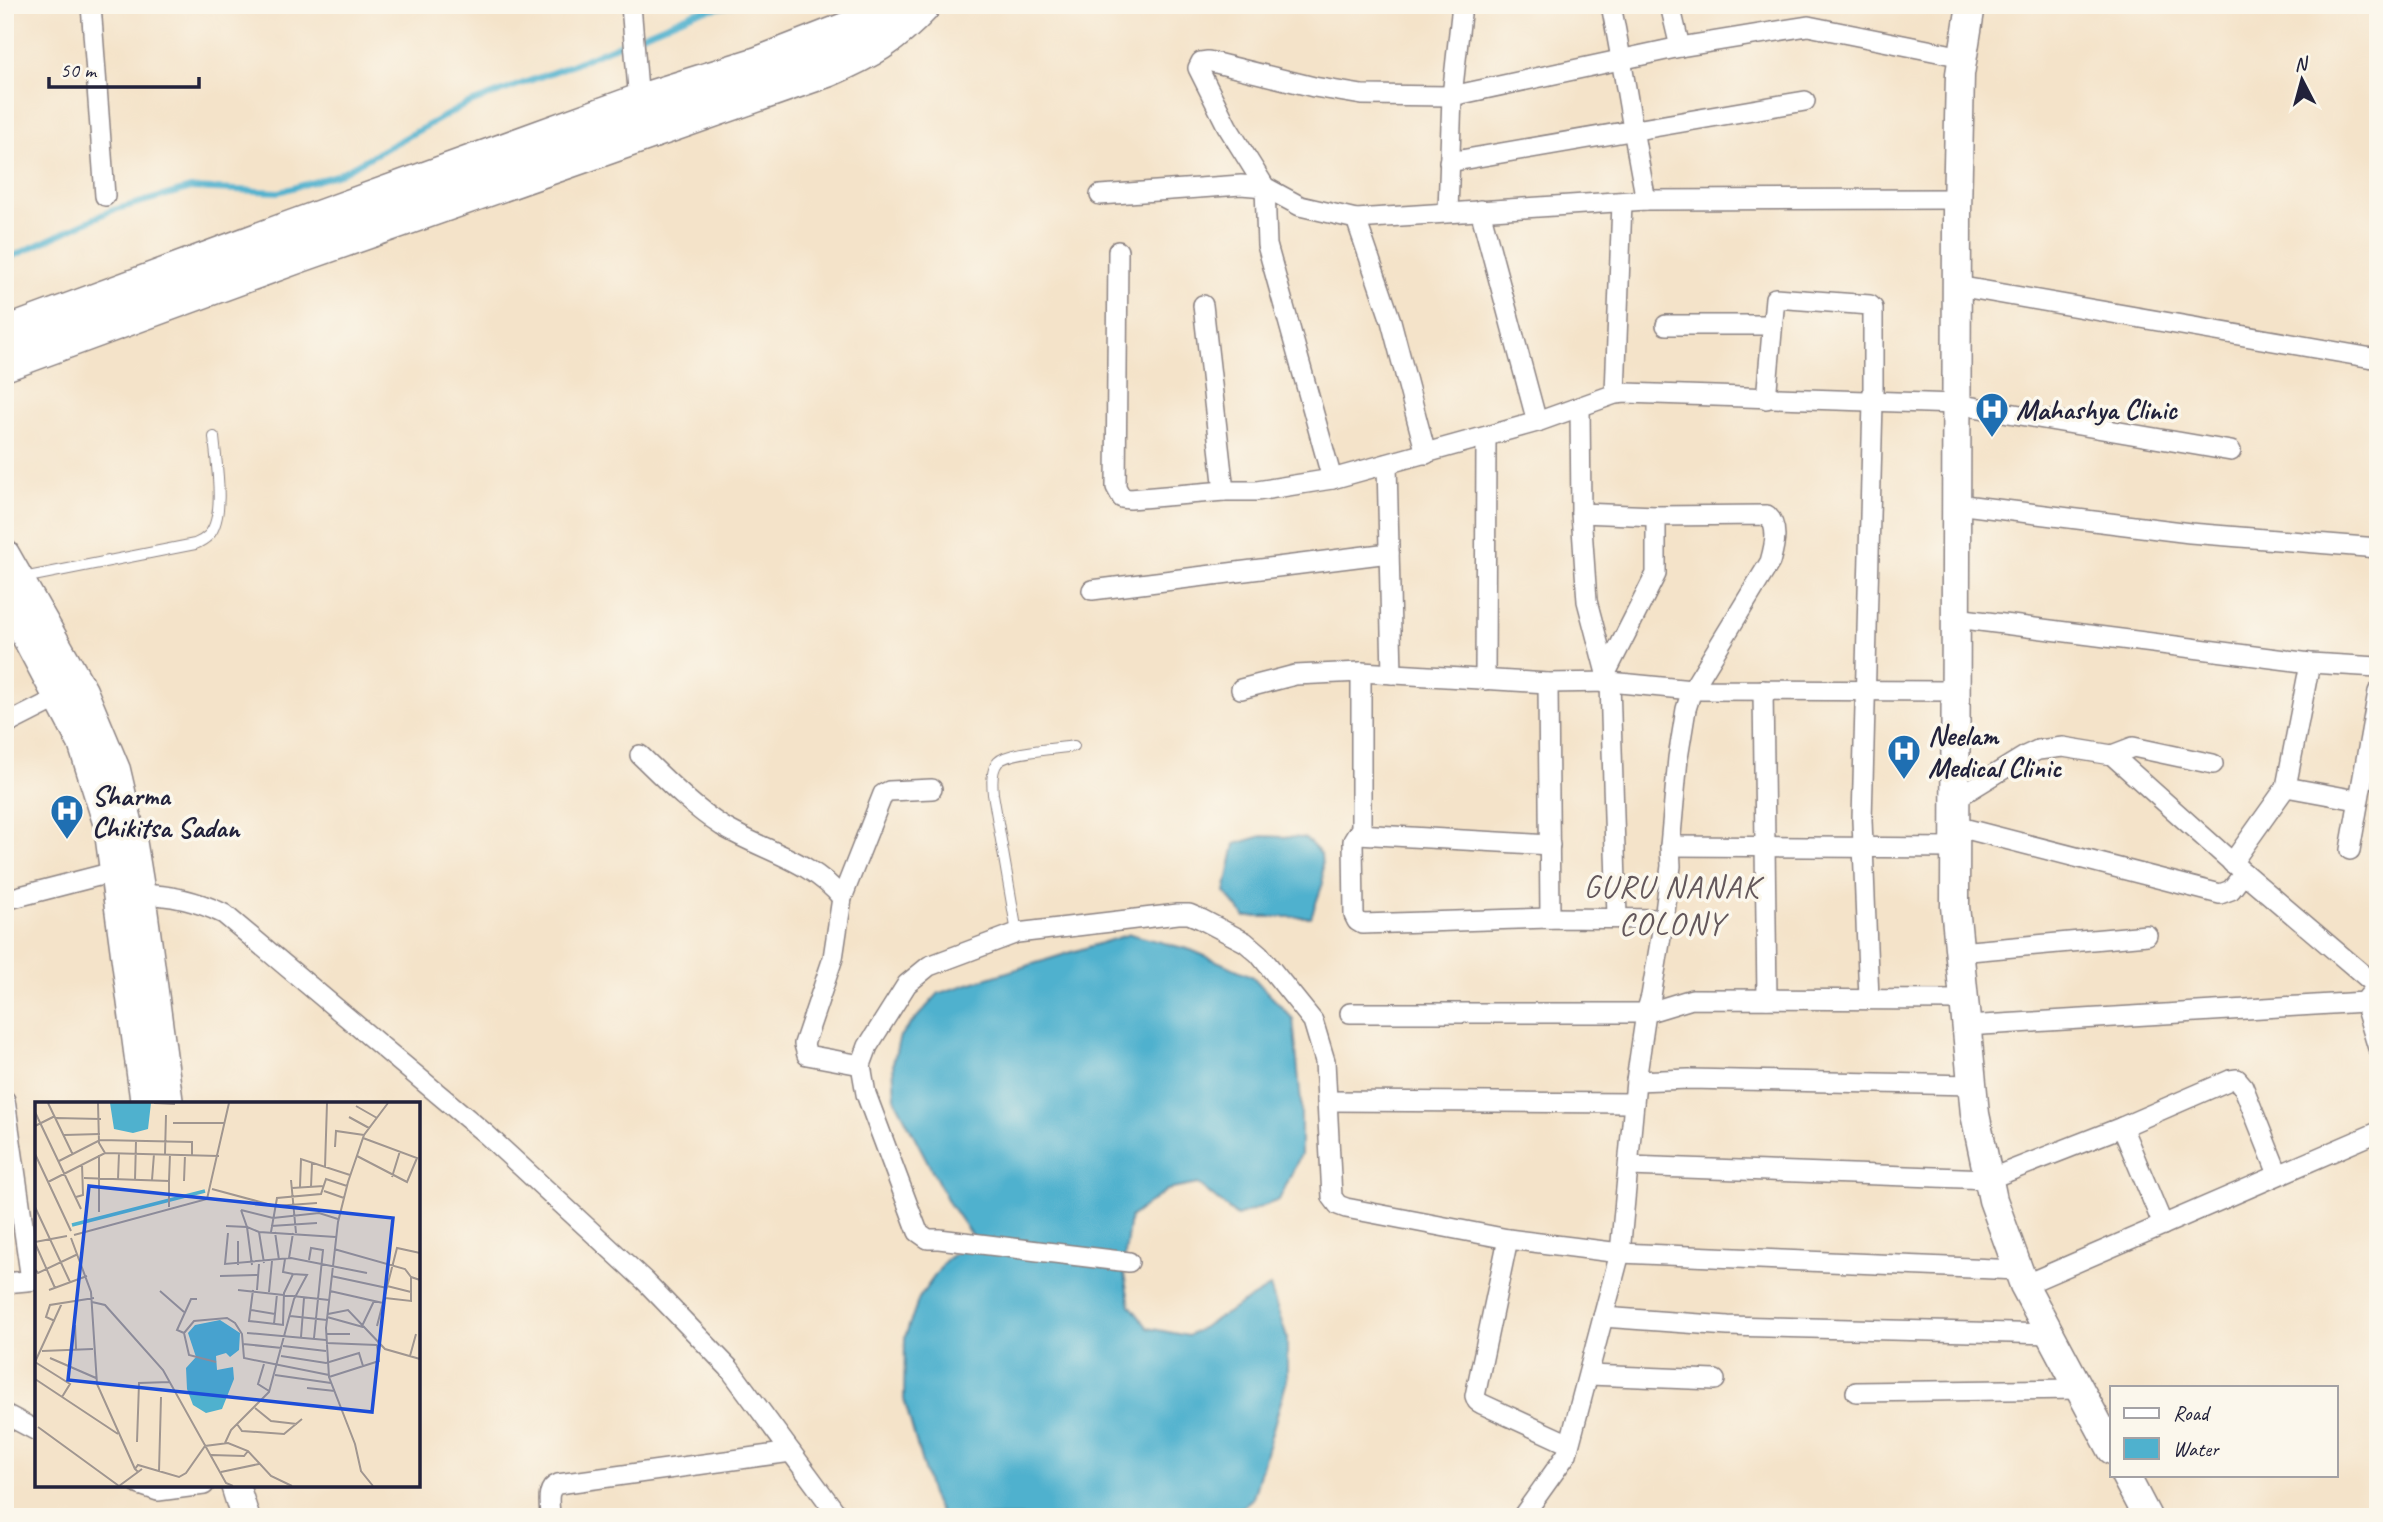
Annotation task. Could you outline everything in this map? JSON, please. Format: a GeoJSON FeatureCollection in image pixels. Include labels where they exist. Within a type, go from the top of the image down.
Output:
{"type":"FeatureCollection","features":[{"type":"Feature","properties":{"kind":"highway"},"geometry":{"type":"LineString","coordinates":[[5,335],[639,102],[757,65],[852,28],[883,5]]}},
{"type":"Feature","properties":{"kind":"highway"},"geometry":{"type":"LineString","coordinates":[[5,363],[296,256],[828,69],[866,53],[903,26],[923,5]]}},
{"type":"Feature","properties":{"kind":"street"},"geometry":{"type":"LineString","coordinates":[[91,5],[105,196]]}},
{"type":"Feature","properties":{"kind":"street"},"geometry":{"type":"LineString","coordinates":[[631,5],[639,102]]}},
{"type":"Feature","properties":{"kind":"street"},"geometry":{"type":"LineString","coordinates":[[1448,211],[1452,96],[1462,5]]}},
{"type":"Feature","properties":{"kind":"street"},"geometry":{"type":"LineString","coordinates":[[1611,5],[1646,200]]}},
{"type":"Feature","properties":{"kind":"street"},"geometry":{"type":"LineString","coordinates":[[1670,5],[1680,47]]}},
{"type":"Feature","properties":{"kind":"street"},"geometry":{"type":"LineString","coordinates":[[1971,5],[1960,74],[1958,199],[1955,906],[1959,953],[1975,1114],[1993,1200],[2021,1277],[2110,1446]]}},
{"type":"Feature","properties":{"kind":"street"},"geometry":{"type":"LineString","coordinates":[[1332,479],[1267,245],[1265,187],[1227,126],[1199,73],[1199,64],[1204,60],[1314,87],[1362,95],[1452,96],[1680,47],[1808,26],[1963,57]]}},
{"type":"Feature","properties":{"kind":"street"},"geometry":{"type":"LineString","coordinates":[[1449,162],[1805,101]]}},
{"type":"Feature","properties":{"kind":"street"},"geometry":{"type":"LineString","coordinates":[[1100,195],[1241,185],[1265,187],[1300,206],[1356,219],[1646,200],[1958,199]]}},
{"type":"Feature","properties":{"kind":"street"},"geometry":{"type":"LineString","coordinates":[[1615,394],[1622,202]]}},
{"type":"Feature","properties":{"kind":"street"},"geometry":{"type":"LineString","coordinates":[[1480,210],[1537,422]]}},
{"type":"Feature","properties":{"kind":"street"},"geometry":{"type":"LineString","coordinates":[[1356,219],[1391,321],[1426,454]]}},
{"type":"Feature","properties":{"kind":"street"},"geometry":{"type":"LineString","coordinates":[[1118,251],[1116,487],[1122,498],[1257,491],[1332,479],[1486,437],[1615,394],[1626,393],[1956,404],[2231,451]]}},
{"type":"Feature","properties":{"kind":"street"},"geometry":{"type":"LineString","coordinates":[[1957,286],[2378,359]]}},
{"type":"Feature","properties":{"kind":"street"},"geometry":{"type":"LineString","coordinates":[[1766,399],[1776,298],[1872,306],[1873,402],[1863,847],[1869,999]]}},
{"type":"Feature","properties":{"kind":"street"},"geometry":{"type":"LineString","coordinates":[[1203,305],[1224,491]]}},
{"type":"Feature","properties":{"kind":"street"},"geometry":{"type":"LineString","coordinates":[[1667,325],[1772,325]]}},
{"type":"Feature","properties":{"kind":"street"},"geometry":{"type":"LineString","coordinates":[[1580,407],[1581,513],[1587,601],[1608,677],[1617,918]]}},
{"type":"Feature","properties":{"kind":"street"},"geometry":{"type":"LineString","coordinates":[[1485,680],[1486,437]]}},
{"type":"Feature","properties":{"kind":"street"},"geometry":{"type":"LineString","coordinates":[[1387,464],[1392,674]]}},
{"type":"Feature","properties":{"kind":"street"},"geometry":{"type":"LineString","coordinates":[[1956,505],[2190,533],[2378,548]]}},
{"type":"Feature","properties":{"kind":"street"},"geometry":{"type":"LineString","coordinates":[[1522,1517],[1567,1454],[1620,1252],[1636,1082],[1664,919],[1671,866],[1670,846],[1678,758],[1686,709],[1692,690],[1770,562],[1776,541],[1772,522],[1767,515],[1657,516],[1581,513]]}},
{"type":"Feature","properties":{"kind":"street"},"geometry":{"type":"LineString","coordinates":[[1608,677],[1656,574],[1657,516]]}},
{"type":"Feature","properties":{"kind":"street"},"geometry":{"type":"LineString","coordinates":[[1092,590],[1389,553]]}},
{"type":"Feature","properties":{"kind":"street"},"geometry":{"type":"LineString","coordinates":[[5,554],[10,586],[58,698],[82,743],[127,882],[169,1102]]}},
{"type":"Feature","properties":{"kind":"street"},"geometry":{"type":"LineString","coordinates":[[10,586],[83,691],[116,770],[145,1102]]}},
{"type":"Feature","properties":{"kind":"street"},"geometry":{"type":"LineString","coordinates":[[1956,618],[2310,663],[2378,667]]}},
{"type":"Feature","properties":{"kind":"street"},"geometry":{"type":"LineString","coordinates":[[1670,846],[1863,847],[1955,824],[2220,894],[2231,890],[2238,868],[2287,787],[2310,663]]}},
{"type":"Feature","properties":{"kind":"street"},"geometry":{"type":"LineString","coordinates":[[1241,689],[1294,675],[1361,672],[1548,683],[1608,677],[1692,690],[1955,691]]}},
{"type":"Feature","properties":{"kind":"street"},"geometry":{"type":"LineString","coordinates":[[1361,672],[1360,828],[1353,841],[1354,915],[1357,921],[1362,924],[1550,918],[1664,919]]}},
{"type":"Feature","properties":{"kind":"street"},"geometry":{"type":"LineString","coordinates":[[1548,683],[1550,918]]}},
{"type":"Feature","properties":{"kind":"street"},"geometry":{"type":"LineString","coordinates":[[1763,691],[1767,999]]}},
{"type":"Feature","properties":{"kind":"street"},"geometry":{"type":"LineString","coordinates":[[2350,850],[2378,692]]}},
{"type":"Feature","properties":{"kind":"street"},"geometry":{"type":"LineString","coordinates":[[5,725],[58,698]]}},
{"type":"Feature","properties":{"kind":"street"},"geometry":{"type":"LineString","coordinates":[[1955,824],[2025,756],[2038,750],[2063,747],[2112,755],[2133,747],[2213,764]]}},
{"type":"Feature","properties":{"kind":"street"},"geometry":{"type":"LineString","coordinates":[[640,755],[692,805],[754,843],[810,868],[829,882],[842,898]]}},
{"type":"Feature","properties":{"kind":"street"},"geometry":{"type":"LineString","coordinates":[[1350,1013],[1646,1013],[1692,999],[1869,999],[1965,1013],[2364,1002],[2378,987],[2238,868],[2112,755]]}},
{"type":"Feature","properties":{"kind":"street"},"geometry":{"type":"LineString","coordinates":[[2287,787],[2357,800]]}},
{"type":"Feature","properties":{"kind":"street"},"geometry":{"type":"LineString","coordinates":[[861,1065],[807,1055],[804,1049],[833,958],[842,898],[884,792],[932,789]]}},
{"type":"Feature","properties":{"kind":"street"},"geometry":{"type":"LineString","coordinates":[[1358,834],[1550,845]]}},
{"type":"Feature","properties":{"kind":"street"},"geometry":{"type":"LineString","coordinates":[[5,900],[127,882],[203,904],[224,914],[487,1135],[645,1281],[729,1368],[839,1517]]}},
{"type":"Feature","properties":{"kind":"street"},"geometry":{"type":"LineString","coordinates":[[1129,1262],[928,1239],[918,1232],[866,1094],[861,1065],[868,1046],[907,984],[929,966],[1017,933],[1189,914],[1245,943],[1259,954],[1313,1021],[1325,1061],[1332,1196],[1338,1205],[1508,1239],[1620,1252],[2021,1277],[2163,1225],[2378,1132]]}},
{"type":"Feature","properties":{"kind":"street"},"geometry":{"type":"LineString","coordinates":[[1959,953],[2147,935]]}},
{"type":"Feature","properties":{"kind":"street"},"geometry":{"type":"LineString","coordinates":[[2364,1002],[2378,1048]]}},
{"type":"Feature","properties":{"kind":"street"},"geometry":{"type":"LineString","coordinates":[[1636,1082],[1689,1079],[1972,1085]]}},
{"type":"Feature","properties":{"kind":"street"},"geometry":{"type":"LineString","coordinates":[[1629,1166],[1989,1179],[2236,1079],[2243,1086],[2278,1174]]}},
{"type":"Feature","properties":{"kind":"street"},"geometry":{"type":"LineString","coordinates":[[5,1100],[34,1280],[5,1283]]}},
{"type":"Feature","properties":{"kind":"street"},"geometry":{"type":"LineString","coordinates":[[1327,1101],[1634,1103]]}},
{"type":"Feature","properties":{"kind":"street"},"geometry":{"type":"LineString","coordinates":[[2122,1127],[2163,1225]]}},
{"type":"Feature","properties":{"kind":"street"},"geometry":{"type":"LineString","coordinates":[[1508,1239],[1475,1396],[1482,1404],[1569,1444]]}},
{"type":"Feature","properties":{"kind":"street"},"geometry":{"type":"LineString","coordinates":[[1603,1317],[1728,1326],[2050,1334]]}},
{"type":"Feature","properties":{"kind":"street"},"geometry":{"type":"LineString","coordinates":[[1589,1375],[1715,1380]]}},
{"type":"Feature","properties":{"kind":"street"},"geometry":{"type":"LineString","coordinates":[[1856,1392],[2079,1389]]}},
{"type":"Feature","properties":{"kind":"street"},"geometry":{"type":"LineString","coordinates":[[5,1414],[35,1431]]}},
{"type":"Feature","properties":{"kind":"street"},"geometry":{"type":"LineString","coordinates":[[550,1517],[550,1491],[558,1484],[792,1452]]}},
{"type":"Feature","properties":{"kind":"street"},"geometry":{"type":"LineString","coordinates":[[2126,1476],[2147,1517]]}},
{"type":"Feature","properties":{"kind":"street"},"geometry":{"type":"LineString","coordinates":[[146,1487],[158,1491],[189,1487]]}},
{"type":"Feature","properties":{"kind":"street"},"geometry":{"type":"LineString","coordinates":[[216,1487],[225,1517]]}},
{"type":"Feature","properties":{"kind":"street"},"geometry":{"type":"LineString","coordinates":[[236,1487],[245,1517]]}},
{"type":"Feature","properties":{"kind":"lane"},"geometry":{"type":"LineString","coordinates":[[10,586],[195,544],[208,537],[214,528],[218,510],[219,488],[214,437]]}},
{"type":"Feature","properties":{"kind":"lane"},"geometry":{"type":"LineString","coordinates":[[1017,933],[993,794],[994,772],[997,763],[1007,757],[1074,746]]}},
{"type":"Feature","properties":{"kind":"water"},"geometry":{"type":"Polygon","coordinates":[[[1262,836],[1305,838],[1321,854],[1323,883],[1311,917],[1245,917],[1225,892],[1235,844],[1262,836]]]}},
{"type":"Feature","properties":{"kind":"water"},"geometry":{"type":"Polygon","coordinates":[[[1130,934],[1191,950],[1252,976],[1293,1019],[1301,1102],[1301,1154],[1279,1200],[1237,1216],[1198,1184],[1167,1190],[1130,1217],[1123,1269],[1130,1305],[1148,1328],[1188,1336],[1270,1287],[1287,1338],[1287,1380],[1253,1498],[1241,1508],[1240,1517],[942,1517],[931,1495],[904,1399],[905,1337],[919,1298],[946,1260],[974,1239],[949,1203],[895,1099],[893,1063],[900,1036],[939,993],[1130,934]]]}},
{"type":"Feature","properties":{"kind":"waterway"},"geometry":{"type":"LineString","coordinates":[[5,260],[110,211],[191,188],[279,192],[339,174],[465,105],[564,68],[696,12],[733,5]]}},
{"type":"Feature","properties":{"kind":"place","name":"Mahashya Clinic"},"geometry":{"type":"Point","coordinates":[1992,439]}},
{"type":"Feature","properties":{"kind":"place","name":"Neelam Medical Clinic"},"geometry":{"type":"Point","coordinates":[1904,781]}},
{"type":"Feature","properties":{"kind":"place","name":"Sharma Chikitsa Sadan"},"geometry":{"type":"Point","coordinates":[67,841]}},
{"type":"Feature","properties":{"kind":"district","name":"GURU NANAK COLONY"},"geometry":{"type":"Point","coordinates":[1672,904]}}]}
